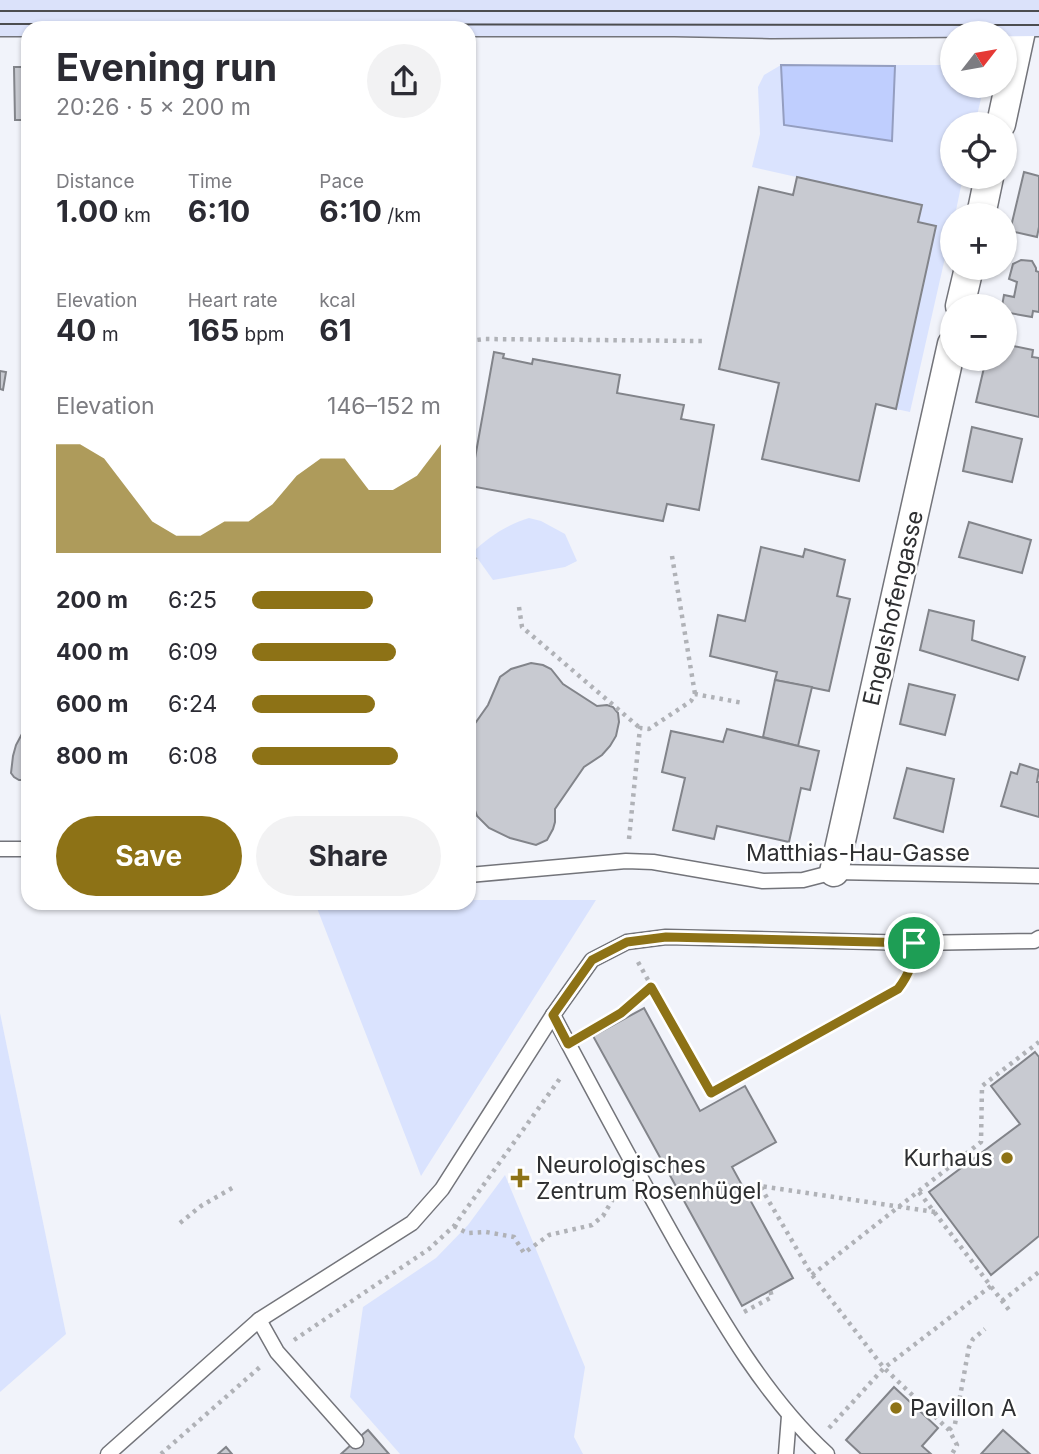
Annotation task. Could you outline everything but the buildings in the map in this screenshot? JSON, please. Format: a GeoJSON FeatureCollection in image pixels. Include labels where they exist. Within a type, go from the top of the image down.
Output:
{"type":"FeatureCollection","features":[{"type":"Feature","properties":{"kind":"main road"},"geometry":{"type":"LineString","coordinates":[[0,17],[1032,17]]}},
{"type":"Feature","properties":{"kind":"street"},"geometry":{"type":"LineString","coordinates":[[1004,112],[1032,17]]}},
{"type":"Feature","properties":{"kind":"street","name":"Engelshofengasse"},"geometry":{"type":"LineString","coordinates":[[834,872],[946,371]]}},
{"type":"Feature","properties":{"kind":"lane"},"geometry":{"type":"LineString","coordinates":[[0,849],[21,849]]}},
{"type":"Feature","properties":{"kind":"lane","name":"Matthias-Hau-Gasse"},"geometry":{"type":"LineString","coordinates":[[476,874],[626,861],[653,862],[763,880],[803,880],[834,872],[1039,876]]}},
{"type":"Feature","properties":{"kind":"lane"},"geometry":{"type":"LineString","coordinates":[[108,1454],[259,1320],[412,1223],[442,1189],[553,1015],[592,960],[627,942],[666,937],[1037,943]]}},
{"type":"Feature","properties":{"kind":"lane"},"geometry":{"type":"LineString","coordinates":[[553,1015],[640,1177],[723,1323],[789,1416],[827,1454]]}},
{"type":"Feature","properties":{"kind":"lane"},"geometry":{"type":"LineString","coordinates":[[259,1320],[277,1352],[356,1441]]}},
{"type":"Feature","properties":{"kind":"lane"},"geometry":{"type":"LineString","coordinates":[[786,1454],[789,1416]]}},
{"type":"Feature","properties":{"kind":"path"},"geometry":{"type":"LineString","coordinates":[[476,341],[703,341]]}},
{"type":"Feature","properties":{"kind":"path"},"geometry":{"type":"LineString","coordinates":[[519,607],[522,627],[640,728],[649,729],[691,701],[695,694],[672,556]]}},
{"type":"Feature","properties":{"kind":"path"},"geometry":{"type":"LineString","coordinates":[[695,694],[743,703]]}},
{"type":"Feature","properties":{"kind":"path"},"geometry":{"type":"LineString","coordinates":[[626,861],[640,728]]}},
{"type":"Feature","properties":{"kind":"path"},"geometry":{"type":"LineString","coordinates":[[627,942],[711,1093],[898,989],[909,975],[914,957],[914,943]]}},
{"type":"Feature","properties":{"kind":"path"},"geometry":{"type":"LineString","coordinates":[[568,1044],[621,1013],[651,987]]}},
{"type":"Feature","properties":{"kind":"path"},"geometry":{"type":"LineString","coordinates":[[812,1275],[981,1142],[982,1086],[1039,1042]]}},
{"type":"Feature","properties":{"kind":"path"},"geometry":{"type":"LineString","coordinates":[[454,1226],[467,1233],[486,1232],[514,1237],[524,1253],[549,1235],[592,1225],[603,1216],[618,1188],[640,1177]]}},
{"type":"Feature","properties":{"kind":"path"},"geometry":{"type":"LineString","coordinates":[[935,1212],[760,1186],[812,1275],[884,1368],[949,1430],[957,1445],[952,1454]]}},
{"type":"Feature","properties":{"kind":"path"},"geometry":{"type":"LineString","coordinates":[[180,1223],[201,1206],[234,1187]]}},
{"type":"Feature","properties":{"kind":"path"},"geometry":{"type":"LineString","coordinates":[[919,1192],[1009,1310]]}},
{"type":"Feature","properties":{"kind":"path"},"geometry":{"type":"LineString","coordinates":[[1002,1301],[1039,1272]]}},
{"type":"Feature","properties":{"kind":"path"},"geometry":{"type":"LineString","coordinates":[[815,1443],[884,1368],[991,1286]]}},
{"type":"Feature","properties":{"kind":"path"},"geometry":{"type":"LineString","coordinates":[[723,1323],[772,1297],[770,1290]]}},
{"type":"Feature","properties":{"kind":"path"},"geometry":{"type":"LineString","coordinates":[[949,1430],[954,1424],[969,1347],[985,1329]]}},
{"type":"Feature","properties":{"kind":"shaded area"},"geometry":{"type":"Polygon","coordinates":[[[781,65],[940,65],[940,98],[981,98],[978,112],[940,112],[940,189],[960,189],[958,203],[940,203],[940,280],[910,412],[896,409],[936,226],[918,222],[921,205],[752,167],[760,134],[758,87],[764,75],[781,65]]]}},
{"type":"Feature","properties":{"kind":"shaded area"},"geometry":{"type":"Polygon","coordinates":[[[529,518],[541,521],[565,534],[577,561],[565,567],[493,580],[476,556],[476,549],[513,524],[529,518]]]}},
{"type":"Feature","properties":{"kind":"shaded area"},"geometry":{"type":"Polygon","coordinates":[[[476,900],[596,900],[421,1176],[318,910],[476,910],[476,900]]]}},
{"type":"Feature","properties":{"kind":"shaded area"},"geometry":{"type":"Polygon","coordinates":[[[0,1013],[66,1334],[0,1392],[0,1013]]]}},
{"type":"Feature","properties":{"kind":"shaded area"},"geometry":{"type":"Polygon","coordinates":[[[505,1175],[585,1367],[574,1437],[583,1454],[400,1454],[350,1397],[363,1307],[436,1258],[468,1225],[505,1175]]]}},
{"type":"Feature","properties":{"kind":"water"},"geometry":{"type":"Polygon","coordinates":[[[781,65],[895,66],[892,141],[784,125],[781,65]]]}},
{"type":"Feature","properties":{"kind":"tram line"},"geometry":{"type":"LineString","coordinates":[[0,11],[1039,11]]}},
{"type":"Feature","properties":{"kind":"tram line"},"geometry":{"type":"LineString","coordinates":[[0,24],[21,24]]}},
{"type":"Feature","properties":{"kind":"tram line"},"geometry":{"type":"LineString","coordinates":[[476,24],[1039,25]]}},
{"type":"Feature","properties":{"kind":"place","name":"Kurhaus"},"geometry":{"type":"Point","coordinates":[1007,1158]}},
{"type":"Feature","properties":{"kind":"place","name":"Neurologisches Zentrum Rosenhügel"},"geometry":{"type":"Point","coordinates":[520,1178]}},
{"type":"Feature","properties":{"kind":"place","name":"Pavillon A"},"geometry":{"type":"Point","coordinates":[896,1408]}},
{"type":"Feature","properties":{"kind":"route"},"geometry":{"type":"LineString","coordinates":[[666,937],[914,943],[914,957],[909,975],[898,989],[711,1093],[651,987],[621,1013],[568,1044],[553,1015],[592,960],[627,942],[666,937]]}}]}
